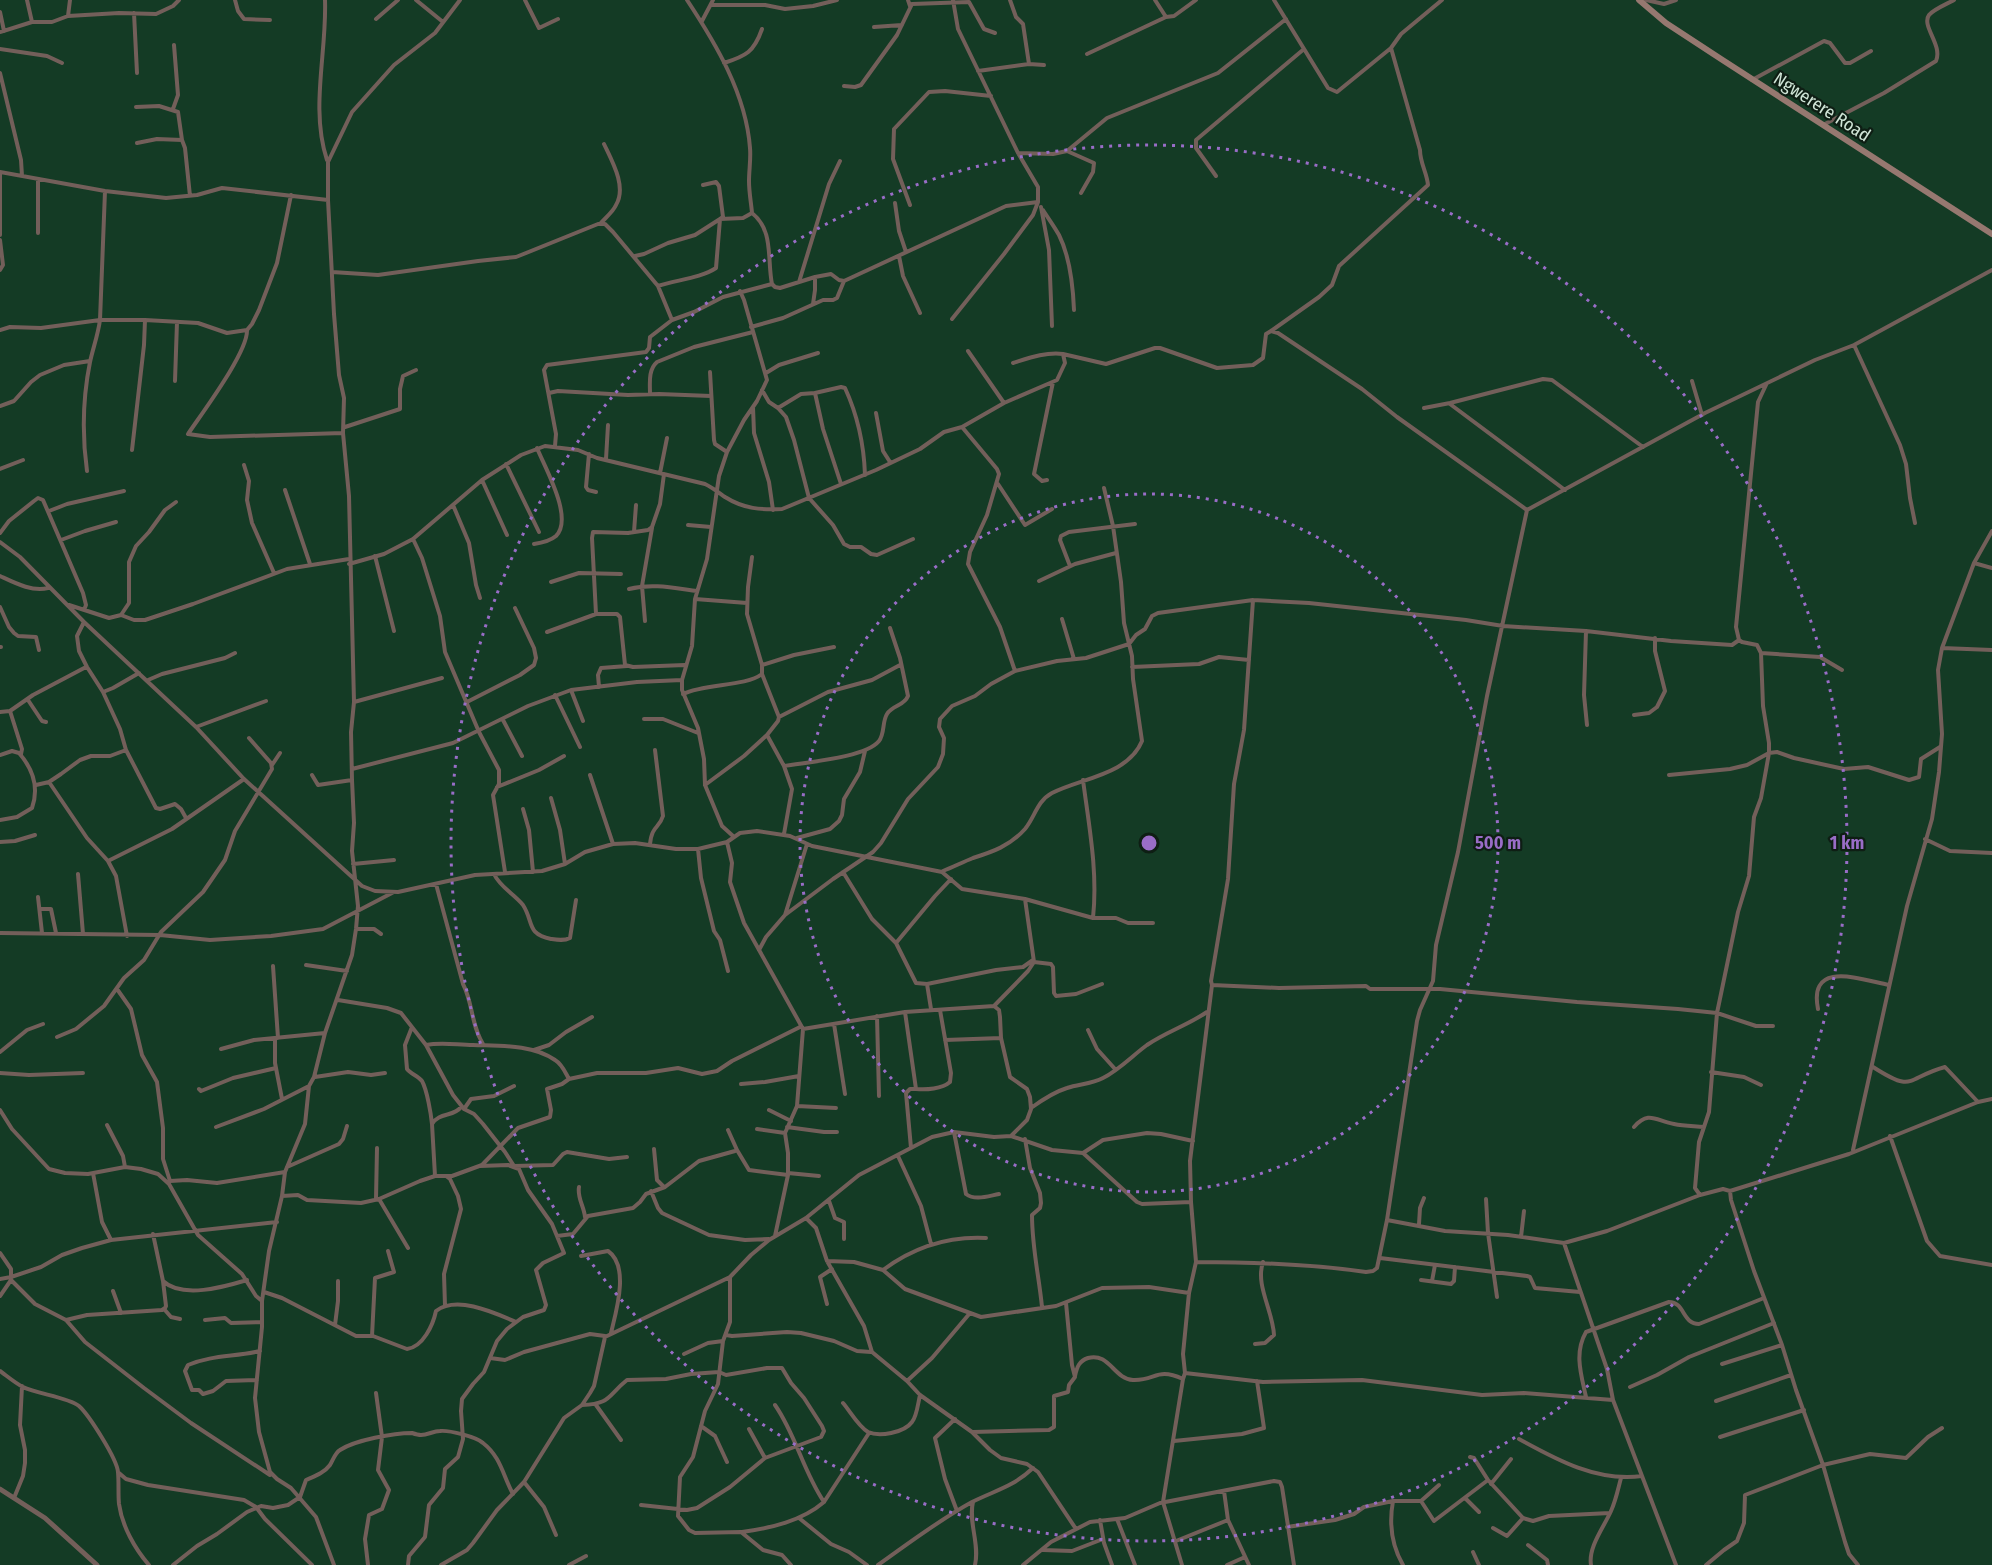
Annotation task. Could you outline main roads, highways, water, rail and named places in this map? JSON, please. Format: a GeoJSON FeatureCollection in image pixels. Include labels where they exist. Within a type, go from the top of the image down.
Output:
{"type":"FeatureCollection","features":[{"type":"Feature","properties":{"kind":"main road","name":"Ngwerere Road"},"geometry":{"type":"LineString","coordinates":[[1639,0],[1666,23],[1992,234]]}}]}
